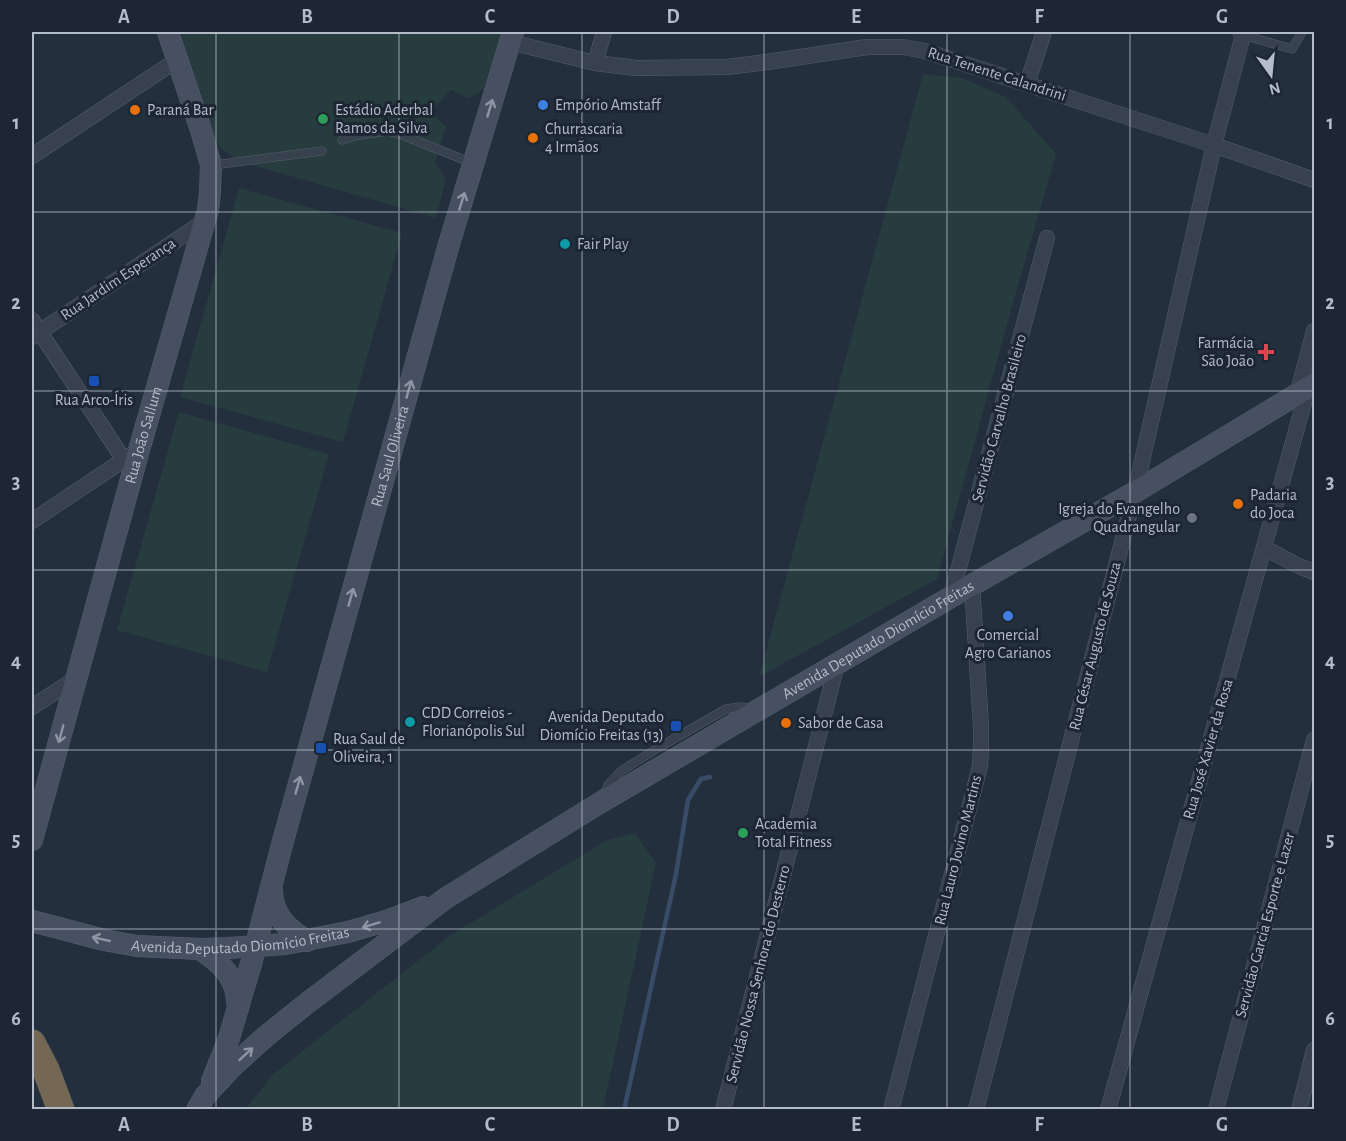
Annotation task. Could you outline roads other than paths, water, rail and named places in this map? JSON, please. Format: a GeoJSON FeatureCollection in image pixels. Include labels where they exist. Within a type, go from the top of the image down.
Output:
{"type":"FeatureCollection","features":[{"type":"Feature","properties":{"kind":"highway"},"geometry":{"type":"LineString","coordinates":[[32,1043],[46,1070],[61,1110]]}},
{"type":"Feature","properties":{"kind":"street","name":"Rua João Sallum"},"geometry":{"type":"LineString","coordinates":[[32,840],[77,678],[131,455],[205,221],[210,192],[211,165],[168,32]]}},
{"type":"Feature","properties":{"kind":"street"},"geometry":{"type":"LineString","coordinates":[[596,63],[604,32]]}},
{"type":"Feature","properties":{"kind":"street"},"geometry":{"type":"LineString","coordinates":[[1027,84],[1044,32]]}},
{"type":"Feature","properties":{"kind":"street","name":"Rua César Augusto de Souza"},"geometry":{"type":"LineString","coordinates":[[976,1110],[1135,492],[1214,145],[1242,33]]}},
{"type":"Feature","properties":{"kind":"street","name":"Rua Tenente Calandrini"},"geometry":{"type":"LineString","coordinates":[[512,37],[596,63],[636,68],[727,67],[844,49],[884,46],[925,51],[1314,180]]}},
{"type":"Feature","properties":{"kind":"street","name":"Rua Saul Oliveira"},"geometry":{"type":"LineString","coordinates":[[201,1103],[229,1038],[238,1009],[422,343],[512,37]]}},
{"type":"Feature","properties":{"kind":"street"},"geometry":{"type":"LineString","coordinates":[[32,156],[177,60]]}},
{"type":"Feature","properties":{"kind":"street","name":"Rua Jardim Esperança"},"geometry":{"type":"LineString","coordinates":[[34,330],[205,221]]}},
{"type":"Feature","properties":{"kind":"street","name":"Servidão Carvalho Brasileiro"},"geometry":{"type":"LineString","coordinates":[[951,597],[1047,238]]}},
{"type":"Feature","properties":{"kind":"street"},"geometry":{"type":"LineString","coordinates":[[32,521],[131,455],[34,330]]}},
{"type":"Feature","properties":{"kind":"street","name":"Rua José Xavier da Rosa"},"geometry":{"type":"LineString","coordinates":[[1108,1110],[1264,548],[1306,389],[1314,332]]}},
{"type":"Feature","properties":{"kind":"street","name":"Avenida Deputado Diomício Freitas"},"geometry":{"type":"LineString","coordinates":[[201,1103],[233,1065],[264,1037],[446,898],[603,801],[1135,492],[1306,389]]}},
{"type":"Feature","properties":{"kind":"street"},"geometry":{"type":"LineString","coordinates":[[1264,548],[1314,572]]}},
{"type":"Feature","properties":{"kind":"street","name":"Rua Lauro Jovino Martins"},"geometry":{"type":"LineString","coordinates":[[891,1110],[980,766],[981,726],[972,585]]}},
{"type":"Feature","properties":{"kind":"street","name":"Servidão Nossa Senhora do Desterro"},"geometry":{"type":"LineString","coordinates":[[723,1110],[837,664]]}},
{"type":"Feature","properties":{"kind":"street"},"geometry":{"type":"LineString","coordinates":[[32,707],[77,678]]}},
{"type":"Feature","properties":{"kind":"street","name":"Servidão Garcia Esporte e Lazer"},"geometry":{"type":"LineString","coordinates":[[1216,1110],[1314,740]]}},
{"type":"Feature","properties":{"kind":"street","name":"Rua Saul Oliveira"},"geometry":{"type":"LineString","coordinates":[[272,885],[272,898],[276,912],[289,929],[307,941]]}},
{"type":"Feature","properties":{"kind":"street","name":"Avenida Deputado Diomício Freitas"},"geometry":{"type":"LineString","coordinates":[[32,921],[136,946],[200,949],[256,946],[307,941],[348,932],[446,898]]}},
{"type":"Feature","properties":{"kind":"street"},"geometry":{"type":"LineString","coordinates":[[200,949],[226,971],[236,989],[238,1009]]}},
{"type":"Feature","properties":{"kind":"street"},"geometry":{"type":"LineString","coordinates":[[1299,1110],[1314,1050]]}},
{"type":"Feature","properties":{"kind":"lane"},"geometry":{"type":"LineString","coordinates":[[1242,33],[1292,49],[1302,32]]}},
{"type":"Feature","properties":{"kind":"lane"},"geometry":{"type":"LineString","coordinates":[[342,140],[387,131],[473,164]]}},
{"type":"Feature","properties":{"kind":"lane"},"geometry":{"type":"LineString","coordinates":[[211,165],[322,151]]}},
{"type":"Feature","properties":{"kind":"waterway"},"geometry":{"type":"LineString","coordinates":[[624,1110],[676,874],[688,800],[701,779],[710,777]]}},
{"type":"Feature","properties":{"kind":"place","name":"Empório Amstaff"},"geometry":{"type":"Point","coordinates":[543,105]}},
{"type":"Feature","properties":{"kind":"place","name":"Paraná Bar"},"geometry":{"type":"Point","coordinates":[135,110]}},
{"type":"Feature","properties":{"kind":"place","name":"Estádio Aderbal Ramos da Silva"},"geometry":{"type":"Point","coordinates":[323,119]}},
{"type":"Feature","properties":{"kind":"place","name":"Churrascaria 4 Irmãos"},"geometry":{"type":"Point","coordinates":[533,138]}},
{"type":"Feature","properties":{"kind":"place","name":"Fair Play"},"geometry":{"type":"Point","coordinates":[565,244]}},
{"type":"Feature","properties":{"kind":"place","name":"Farmácia São João"},"geometry":{"type":"Point","coordinates":[1266,352]}},
{"type":"Feature","properties":{"kind":"place","name":"Rua Arco-Íris"},"geometry":{"type":"Point","coordinates":[94,381]}},
{"type":"Feature","properties":{"kind":"place","name":"Padaria do Joca"},"geometry":{"type":"Point","coordinates":[1238,504]}},
{"type":"Feature","properties":{"kind":"place","name":"Igreja do Evangelho Quadrangular"},"geometry":{"type":"Point","coordinates":[1192,518]}},
{"type":"Feature","properties":{"kind":"place","name":"Comercial Agro Carianos"},"geometry":{"type":"Point","coordinates":[1008,616]}},
{"type":"Feature","properties":{"kind":"place","name":"CDD Correios - Florianópolis Sul"},"geometry":{"type":"Point","coordinates":[410,722]}},
{"type":"Feature","properties":{"kind":"place","name":"Sabor de Casa"},"geometry":{"type":"Point","coordinates":[786,723]}},
{"type":"Feature","properties":{"kind":"place","name":"Avenida Deputado Diomício Freitas (13)"},"geometry":{"type":"Point","coordinates":[676,726]}},
{"type":"Feature","properties":{"kind":"place","name":"Rua Saul de Oliveira, 1"},"geometry":{"type":"Point","coordinates":[321,748]}},
{"type":"Feature","properties":{"kind":"place","name":"Academia Total Fitness"},"geometry":{"type":"Point","coordinates":[743,833]}}]}
